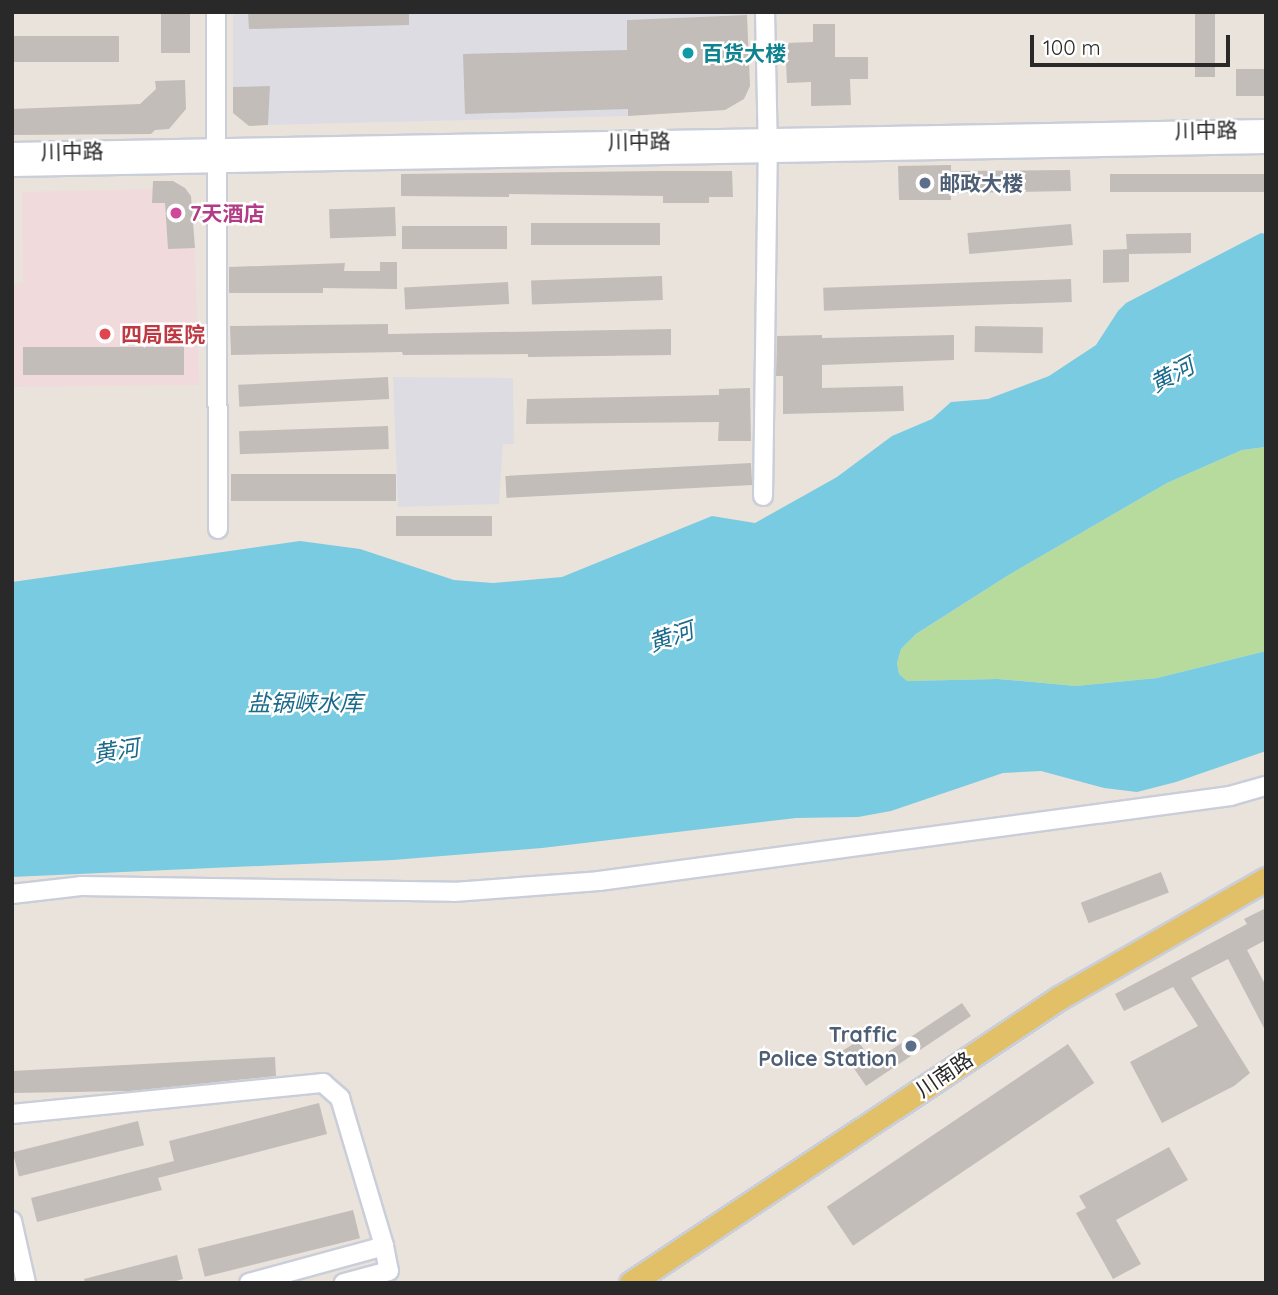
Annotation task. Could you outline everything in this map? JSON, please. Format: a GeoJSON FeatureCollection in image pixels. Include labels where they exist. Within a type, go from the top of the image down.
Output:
{"type":"FeatureCollection","features":[{"type":"Feature","properties":{"kind":"main road","name":"川南路"},"geometry":{"type":"LineString","coordinates":[[631,1283],[650,1276],[1059,998],[1266,879]]}},
{"type":"Feature","properties":{"kind":"street"},"geometry":{"type":"LineString","coordinates":[[216,12],[218,529]]}},
{"type":"Feature","properties":{"kind":"street"},"geometry":{"type":"LineString","coordinates":[[763,495],[768,147],[765,12]]}},
{"type":"Feature","properties":{"kind":"street","name":"川中路"},"geometry":{"type":"LineString","coordinates":[[768,147],[1266,129]]}},
{"type":"Feature","properties":{"kind":"street","name":"川中路"},"geometry":{"type":"LineString","coordinates":[[12,152],[218,156],[768,147],[1266,144]]}},
{"type":"Feature","properties":{"kind":"street","name":"川中路"},"geometry":{"type":"LineString","coordinates":[[12,167],[218,156]]}},
{"type":"Feature","properties":{"kind":"street"},"geometry":{"type":"LineString","coordinates":[[12,894],[81,886],[454,892],[599,881],[1230,796],[1266,786]]}},
{"type":"Feature","properties":{"kind":"street"},"geometry":{"type":"LineString","coordinates":[[12,1114],[323,1083],[340,1098],[384,1246],[388,1271],[344,1283]]}},
{"type":"Feature","properties":{"kind":"street"},"geometry":{"type":"LineString","coordinates":[[12,1221],[26,1283]]}},
{"type":"Feature","properties":{"kind":"street"},"geometry":{"type":"LineString","coordinates":[[249,1283],[384,1246]]}},
{"type":"Feature","properties":{"kind":"shaded area"},"geometry":{"type":"Polygon","coordinates":[[[233,12],[747,12],[747,15],[627,20],[628,116],[268,125],[270,87],[233,87],[233,12]]]}},
{"type":"Feature","properties":{"kind":"shaded area","name":"四局医院"},"geometry":{"type":"Polygon","coordinates":[[[153,189],[152,203],[165,203],[168,249],[195,248],[199,385],[14,387],[12,284],[23,283],[22,192],[153,189]]]}},
{"type":"Feature","properties":{"kind":"shaded area"},"geometry":{"type":"Polygon","coordinates":[[[393,377],[513,378],[514,444],[503,444],[499,504],[398,507],[393,377]]]}},
{"type":"Feature","properties":{"kind":"green space"},"geometry":{"type":"Polygon","coordinates":[[[1266,447],[1266,651],[1157,678],[1076,686],[998,679],[907,681],[899,674],[897,663],[901,649],[916,634],[1007,576],[1167,483],[1242,450],[1266,447]]]}},
{"type":"Feature","properties":{"kind":"water","name":"盐锅峡水库"},"geometry":{"type":"Polygon","coordinates":[[[1261,233],[1266,234],[1266,447],[1242,450],[1167,483],[1007,576],[916,634],[901,649],[897,663],[899,674],[907,681],[998,679],[1076,686],[1157,678],[1266,651],[1266,751],[1176,782],[1137,792],[1104,788],[1041,771],[1003,773],[891,811],[858,817],[796,818],[542,848],[393,860],[12,877],[12,582],[300,541],[360,549],[454,580],[493,583],[562,577],[712,516],[755,523],[837,477],[892,436],[932,419],[951,402],[988,399],[1049,376],[1096,345],[1126,303],[1261,233]]]}},
{"type":"Feature","properties":{"kind":"building"},"geometry":{"type":"Polygon","coordinates":[[[161,12],[190,12],[190,53],[161,53],[161,12]]]}},
{"type":"Feature","properties":{"kind":"building"},"geometry":{"type":"Polygon","coordinates":[[[248,12],[409,12],[409,25],[249,29],[248,12]]]}},
{"type":"Feature","properties":{"kind":"building"},"geometry":{"type":"Polygon","coordinates":[[[1195,12],[1215,12],[1215,77],[1195,77],[1195,12]]]}},
{"type":"Feature","properties":{"kind":"building"},"geometry":{"type":"Polygon","coordinates":[[[747,15],[750,86],[744,99],[725,110],[628,116],[628,109],[465,114],[463,54],[627,50],[627,20],[747,15]]]}},
{"type":"Feature","properties":{"kind":"building"},"geometry":{"type":"Polygon","coordinates":[[[813,24],[835,24],[835,57],[868,57],[868,79],[850,79],[851,105],[811,106],[811,82],[787,83],[785,43],[813,42],[813,24]]]}},
{"type":"Feature","properties":{"kind":"building"},"geometry":{"type":"Polygon","coordinates":[[[12,36],[119,36],[119,62],[12,62],[12,36]]]}},
{"type":"Feature","properties":{"kind":"building"},"geometry":{"type":"Polygon","coordinates":[[[1236,69],[1266,69],[1266,96],[1236,96],[1236,69]]]}},
{"type":"Feature","properties":{"kind":"building"},"geometry":{"type":"Polygon","coordinates":[[[185,80],[186,109],[169,129],[155,130],[151,134],[12,135],[12,109],[140,104],[156,89],[155,81],[185,80]]]}},
{"type":"Feature","properties":{"kind":"building"},"geometry":{"type":"Polygon","coordinates":[[[270,86],[268,125],[249,126],[233,113],[233,87],[270,86]]]}},
{"type":"Feature","properties":{"kind":"building"},"geometry":{"type":"Polygon","coordinates":[[[951,165],[951,171],[1070,170],[1071,191],[951,193],[951,200],[899,200],[898,166],[951,165]]]}},
{"type":"Feature","properties":{"kind":"building"},"geometry":{"type":"Polygon","coordinates":[[[732,171],[733,197],[709,197],[709,203],[663,203],[663,196],[401,196],[401,174],[732,171]]]}},
{"type":"Feature","properties":{"kind":"building"},"geometry":{"type":"Polygon","coordinates":[[[1110,174],[1266,174],[1266,192],[1110,192],[1110,174]]]}},
{"type":"Feature","properties":{"kind":"building"},"geometry":{"type":"Polygon","coordinates":[[[153,181],[173,181],[185,188],[191,196],[195,248],[168,249],[165,203],[152,203],[153,181]]]}},
{"type":"Feature","properties":{"kind":"building"},"geometry":{"type":"Polygon","coordinates":[[[395,207],[396,236],[330,238],[329,209],[395,207]]]}},
{"type":"Feature","properties":{"kind":"building"},"geometry":{"type":"Polygon","coordinates":[[[531,223],[660,223],[660,245],[531,245],[531,223]]]}},
{"type":"Feature","properties":{"kind":"building"},"geometry":{"type":"Polygon","coordinates":[[[1071,224],[1073,245],[969,254],[967,233],[1071,224]]]}},
{"type":"Feature","properties":{"kind":"building"},"geometry":{"type":"Polygon","coordinates":[[[402,226],[507,226],[507,249],[402,249],[402,226]]]}},
{"type":"Feature","properties":{"kind":"building"},"geometry":{"type":"Polygon","coordinates":[[[1191,233],[1191,253],[1129,254],[1129,282],[1103,283],[1103,250],[1127,249],[1126,234],[1191,233]]]}},
{"type":"Feature","properties":{"kind":"building"},"geometry":{"type":"Polygon","coordinates":[[[380,262],[397,262],[397,289],[323,288],[323,293],[229,293],[229,267],[345,263],[344,271],[380,271],[380,262]]]}},
{"type":"Feature","properties":{"kind":"building"},"geometry":{"type":"Polygon","coordinates":[[[662,276],[663,300],[532,305],[531,281],[662,276]]]}},
{"type":"Feature","properties":{"kind":"building"},"geometry":{"type":"Polygon","coordinates":[[[1071,279],[1072,302],[824,311],[823,288],[1071,279]]]}},
{"type":"Feature","properties":{"kind":"building"},"geometry":{"type":"Polygon","coordinates":[[[508,282],[509,304],[405,309],[404,287],[508,282]]]}},
{"type":"Feature","properties":{"kind":"building"},"geometry":{"type":"Polygon","coordinates":[[[388,324],[388,334],[671,329],[671,355],[528,357],[528,354],[403,355],[402,352],[231,355],[230,326],[388,324]]]}},
{"type":"Feature","properties":{"kind":"building"},"geometry":{"type":"Polygon","coordinates":[[[975,326],[1043,327],[1043,353],[975,352],[975,326]]]}},
{"type":"Feature","properties":{"kind":"building"},"geometry":{"type":"Polygon","coordinates":[[[822,335],[822,338],[954,335],[954,360],[822,365],[822,388],[903,386],[904,411],[783,414],[783,376],[776,376],[777,336],[822,335]]]}},
{"type":"Feature","properties":{"kind":"building"},"geometry":{"type":"Polygon","coordinates":[[[23,347],[184,347],[184,375],[23,375],[23,347]]]}},
{"type":"Feature","properties":{"kind":"building"},"geometry":{"type":"Polygon","coordinates":[[[388,377],[389,399],[239,407],[238,385],[388,377]]]}},
{"type":"Feature","properties":{"kind":"building"},"geometry":{"type":"Polygon","coordinates":[[[750,388],[751,441],[718,441],[719,422],[526,424],[527,399],[719,395],[719,389],[750,388]]]}},
{"type":"Feature","properties":{"kind":"building"},"geometry":{"type":"Polygon","coordinates":[[[388,426],[389,449],[240,454],[239,431],[388,426]]]}},
{"type":"Feature","properties":{"kind":"building"},"geometry":{"type":"Polygon","coordinates":[[[751,463],[752,485],[506,498],[505,476],[751,463]]]}},
{"type":"Feature","properties":{"kind":"building"},"geometry":{"type":"Polygon","coordinates":[[[231,474],[396,474],[396,501],[231,501],[231,474]]]}},
{"type":"Feature","properties":{"kind":"building"},"geometry":{"type":"Polygon","coordinates":[[[396,516],[492,516],[492,536],[396,536],[396,516]]]}},
{"type":"Feature","properties":{"kind":"building"},"geometry":{"type":"Polygon","coordinates":[[[1161,872],[1169,893],[1089,923],[1081,903],[1161,872]]]}},
{"type":"Feature","properties":{"kind":"building"},"geometry":{"type":"Polygon","coordinates":[[[1266,908],[1266,940],[1247,950],[1266,986],[1266,1032],[1228,959],[1191,978],[1250,1073],[1234,1086],[1162,1123],[1130,1062],[1198,1026],[1173,987],[1124,1011],[1115,994],[1247,924],[1244,919],[1266,908]]]}},
{"type":"Feature","properties":{"kind":"building","name":"Traffic Police Station"},"geometry":{"type":"Polygon","coordinates":[[[962,1003],[971,1016],[866,1086],[842,1051],[858,1041],[873,1062],[962,1003]]]}},
{"type":"Feature","properties":{"kind":"building"},"geometry":{"type":"Polygon","coordinates":[[[1068,1044],[1094,1083],[853,1246],[827,1207],[1068,1044]]]}},
{"type":"Feature","properties":{"kind":"building"},"geometry":{"type":"Polygon","coordinates":[[[275,1057],[276,1076],[130,1091],[12,1093],[12,1071],[275,1057]]]}},
{"type":"Feature","properties":{"kind":"building"},"geometry":{"type":"Polygon","coordinates":[[[319,1103],[327,1134],[158,1178],[162,1190],[37,1222],[31,1198],[174,1161],[169,1141],[319,1103]]]}},
{"type":"Feature","properties":{"kind":"building"},"geometry":{"type":"Polygon","coordinates":[[[138,1121],[144,1145],[19,1176],[13,1152],[138,1121]]]}},
{"type":"Feature","properties":{"kind":"building"},"geometry":{"type":"Polygon","coordinates":[[[1169,1147],[1188,1180],[1116,1220],[1141,1264],[1113,1279],[1076,1213],[1086,1208],[1079,1196],[1169,1147]]]}},
{"type":"Feature","properties":{"kind":"building"},"geometry":{"type":"Polygon","coordinates":[[[353,1210],[360,1238],[205,1277],[198,1249],[353,1210]]]}},
{"type":"Feature","properties":{"kind":"building"},"geometry":{"type":"Polygon","coordinates":[[[177,1255],[183,1279],[169,1283],[85,1283],[84,1279],[177,1255]]]}},
{"type":"Feature","properties":{"kind":"place","name":"百货大楼"},"geometry":{"type":"Point","coordinates":[688,53]}},
{"type":"Feature","properties":{"kind":"place","name":"邮政大楼"},"geometry":{"type":"Point","coordinates":[925,183]}},
{"type":"Feature","properties":{"kind":"place","name":"7天酒店"},"geometry":{"type":"Point","coordinates":[176,213]}},
{"type":"Feature","properties":{"kind":"place","name":"四局医院"},"geometry":{"type":"Point","coordinates":[105,334]}},
{"type":"Feature","properties":{"kind":"place","name":"Traffic Police Station"},"geometry":{"type":"Point","coordinates":[911,1046]}},
{"type":"Feature","properties":{"kind":"water label","name":"黄河"},"geometry":{"type":"Point","coordinates":[1172,375]}},
{"type":"Feature","properties":{"kind":"water label","name":"黄河"},"geometry":{"type":"Point","coordinates":[671,637]}},
{"type":"Feature","properties":{"kind":"water label","name":"黄河"},"geometry":{"type":"Point","coordinates":[116,751]}}]}
